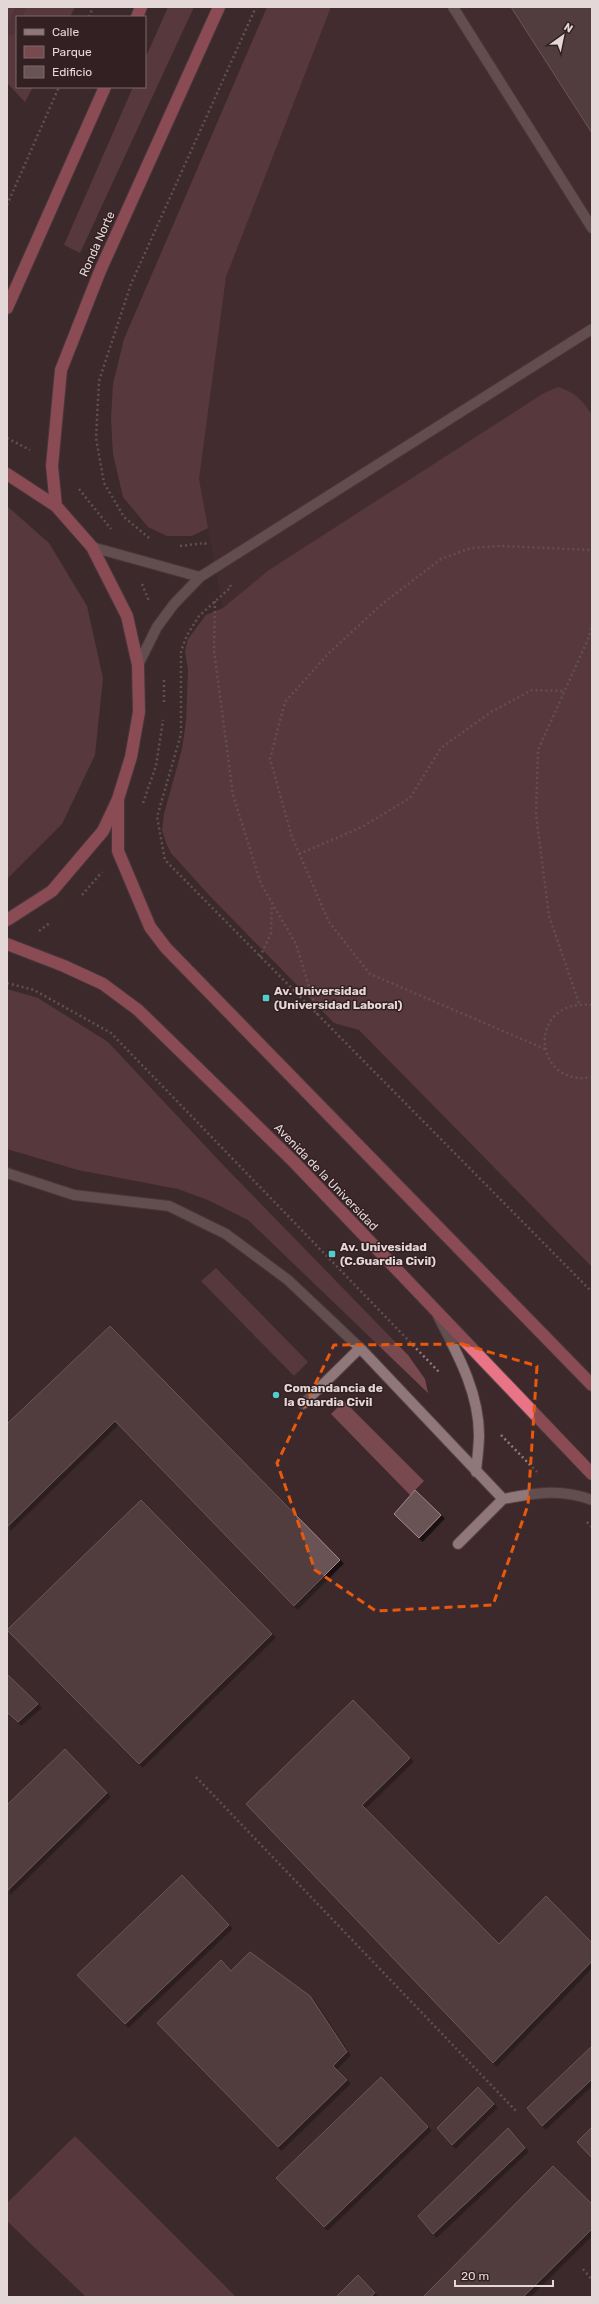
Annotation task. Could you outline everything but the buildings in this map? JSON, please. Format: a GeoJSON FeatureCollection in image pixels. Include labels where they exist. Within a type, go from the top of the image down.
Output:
{"type":"FeatureCollection","features":[{"type":"Feature","properties":{"kind":"highway","name":"Ronda Norte"},"geometry":{"type":"LineString","coordinates":[[56,506],[52,466],[61,370],[100,271],[218,7]]}},
{"type":"Feature","properties":{"kind":"highway"},"geometry":{"type":"LineString","coordinates":[[7,308],[105,88]]}},
{"type":"Feature","properties":{"kind":"highway"},"geometry":{"type":"LineString","coordinates":[[7,474],[56,506],[92,547],[127,616],[138,665],[140,712],[131,757],[118,799],[102,831],[52,891],[7,920]]}},
{"type":"Feature","properties":{"kind":"highway"},"geometry":{"type":"LineString","coordinates":[[118,799],[118,851],[150,927],[166,948],[592,1385]]}},
{"type":"Feature","properties":{"kind":"highway","name":"Avenida de la Universidad"},"geometry":{"type":"LineString","coordinates":[[10,945],[64,966],[103,984],[138,1010],[294,1162],[592,1474]]}},
{"type":"Feature","properties":{"kind":"lane"},"geometry":{"type":"LineString","coordinates":[[453,7],[592,228]]}},
{"type":"Feature","properties":{"kind":"lane"},"geometry":{"type":"LineString","coordinates":[[138,665],[157,627],[174,604],[200,577],[591,332]]}},
{"type":"Feature","properties":{"kind":"lane"},"geometry":{"type":"LineString","coordinates":[[92,547],[200,577]]}},
{"type":"Feature","properties":{"kind":"lane"},"geometry":{"type":"LineString","coordinates":[[7,1173],[74,1195],[169,1206],[226,1234],[288,1280],[360,1348],[503,1499]]}},
{"type":"Feature","properties":{"kind":"lane"},"geometry":{"type":"LineString","coordinates":[[433,1307],[463,1362],[477,1410],[479,1434],[476,1472]]}},
{"type":"Feature","properties":{"kind":"lane"},"geometry":{"type":"LineString","coordinates":[[303,1404],[360,1348]]}},
{"type":"Feature","properties":{"kind":"lane"},"geometry":{"type":"LineString","coordinates":[[458,1544],[503,1499],[535,1493],[573,1493],[592,1500]]}},
{"type":"Feature","properties":{"kind":"path"},"geometry":{"type":"LineString","coordinates":[[150,539],[124,517],[104,483],[96,438],[99,381],[131,284],[256,7]]}},
{"type":"Feature","properties":{"kind":"path"},"geometry":{"type":"LineString","coordinates":[[7,205],[59,88]]}},
{"type":"Feature","properties":{"kind":"path"},"geometry":{"type":"LineString","coordinates":[[7,438],[52,466],[78,488],[101,514],[130,557],[148,599],[157,627]]}},
{"type":"Feature","properties":{"kind":"path"},"geometry":{"type":"LineString","coordinates":[[175,546],[205,543],[231,586],[199,616],[187,635],[181,651],[181,734],[157,817],[165,860],[318,1017],[592,1292]]}},
{"type":"Feature","properties":{"kind":"path"},"geometry":{"type":"LineString","coordinates":[[545,1049],[370,974],[329,922],[292,837],[270,758],[285,702],[328,654],[382,604],[441,559],[471,548],[478,547],[501,546],[592,550]]}},
{"type":"Feature","properties":{"kind":"path"},"geometry":{"type":"LineString","coordinates":[[215,601],[214,650],[233,795],[261,884],[296,944],[318,1017]]}},
{"type":"Feature","properties":{"kind":"path"},"geometry":{"type":"LineString","coordinates":[[579,1004],[549,916],[536,814],[538,750],[589,637],[592,624]]}},
{"type":"Feature","properties":{"kind":"path"},"geometry":{"type":"LineString","coordinates":[[164,676],[164,711]]}},
{"type":"Feature","properties":{"kind":"path"},"geometry":{"type":"LineString","coordinates":[[299,854],[362,827],[410,798],[441,748],[490,712],[532,690],[565,691]]}},
{"type":"Feature","properties":{"kind":"path"},"geometry":{"type":"LineString","coordinates":[[142,806],[156,766],[163,718]]}},
{"type":"Feature","properties":{"kind":"path"},"geometry":{"type":"LineString","coordinates":[[78,899],[92,885],[118,851]]}},
{"type":"Feature","properties":{"kind":"path"},"geometry":{"type":"LineString","coordinates":[[260,957],[271,933],[272,903]]}},
{"type":"Feature","properties":{"kind":"path"},"geometry":{"type":"LineString","coordinates":[[10,945],[52,921]]}},
{"type":"Feature","properties":{"kind":"path"},"geometry":{"type":"LineString","coordinates":[[7,983],[34,990],[111,1033],[441,1374]]}},
{"type":"Feature","properties":{"kind":"path"},"geometry":{"type":"LineString","coordinates":[[592,1005],[579,1004],[567,1006],[556,1013],[548,1024],[544,1036],[545,1049],[550,1061],[558,1070],[568,1076],[580,1078],[592,1077]]}},
{"type":"Feature","properties":{"kind":"path"},"geometry":{"type":"LineString","coordinates":[[477,1410],[592,1527]]}},
{"type":"Feature","properties":{"kind":"path"},"geometry":{"type":"LineString","coordinates":[[196,1777],[516,2111]]}},
{"type":"Feature","properties":{"kind":"path"},"geometry":{"type":"LineString","coordinates":[[583,2269],[592,2280]]}},
{"type":"Feature","properties":{"kind":"highlighted area"},"geometry":{"type":"Polygon","coordinates":[[[462,1344],[537,1366],[528,1505],[493,1605],[376,1611],[315,1570],[277,1463],[334,1345],[462,1344]]]}},
{"type":"Feature","properties":{"kind":"shaded area"},"geometry":{"type":"Polygon","coordinates":[[[331,7],[592,7],[592,1267],[242,712],[199,479],[226,277],[331,7]]]}},
{"type":"Feature","properties":{"kind":"green space"},"geometry":{"type":"Polygon","coordinates":[[[7,7],[75,7],[70,16],[16,16],[16,88],[32,88],[25,102],[7,83],[7,7]]]}},
{"type":"Feature","properties":{"kind":"green space"},"geometry":{"type":"Polygon","coordinates":[[[168,7],[194,7],[80,253],[64,245],[133,88],[146,88],[146,57],[168,7]]]}},
{"type":"Feature","properties":{"kind":"green space"},"geometry":{"type":"Polygon","coordinates":[[[267,7],[331,7],[226,277],[199,479],[208,528],[192,536],[167,536],[148,527],[123,497],[113,454],[111,419],[113,384],[124,339],[267,7]]]}},
{"type":"Feature","properties":{"kind":"green space"},"geometry":{"type":"Polygon","coordinates":[[[558,387],[569,391],[578,397],[592,415],[592,1267],[359,1030],[334,1023],[209,895],[171,853],[162,830],[164,814],[182,749],[186,722],[188,670],[185,651],[188,639],[206,615],[223,608],[269,570],[544,393],[558,387]]]}},
{"type":"Feature","properties":{"kind":"green space"},"geometry":{"type":"Polygon","coordinates":[[[7,506],[49,543],[87,606],[103,678],[95,755],[62,824],[7,879],[7,506]]]}},
{"type":"Feature","properties":{"kind":"green space"},"geometry":{"type":"Polygon","coordinates":[[[7,989],[38,998],[108,1042],[224,1166],[408,1355],[425,1379],[428,1393],[248,1220],[208,1200],[178,1189],[78,1170],[7,1149],[7,989]]]}},
{"type":"Feature","properties":{"kind":"green space"},"geometry":{"type":"Polygon","coordinates":[[[216,1268],[308,1362],[294,1376],[201,1281],[216,1268]]]}},
{"type":"Feature","properties":{"kind":"green space"},"geometry":{"type":"Polygon","coordinates":[[[344,1401],[424,1481],[410,1495],[331,1414],[344,1401]]]}},
{"type":"Feature","properties":{"kind":"green space"},"geometry":{"type":"Polygon","coordinates":[[[75,2136],[235,2296],[234,2297],[86,2297],[7,2221],[7,2203],[75,2136]]]}},
{"type":"Feature","properties":{"kind":"waterway"},"geometry":{"type":"LineString","coordinates":[[17,16],[21,7]]}},
{"type":"Feature","properties":{"kind":"waterway"},"geometry":{"type":"LineString","coordinates":[[10,31],[16,18]]}},
{"type":"Feature","properties":{"kind":"place","name":"Av. Universidad (Universidad Laboral)"},"geometry":{"type":"Point","coordinates":[266,998]}},
{"type":"Feature","properties":{"kind":"place","name":"Av. Univesidad (C.Guardia Civil)"},"geometry":{"type":"Point","coordinates":[332,1254]}},
{"type":"Feature","properties":{"kind":"place","name":"Comandancia de la Guardia Civil"},"geometry":{"type":"Point","coordinates":[276,1395]}}]}
